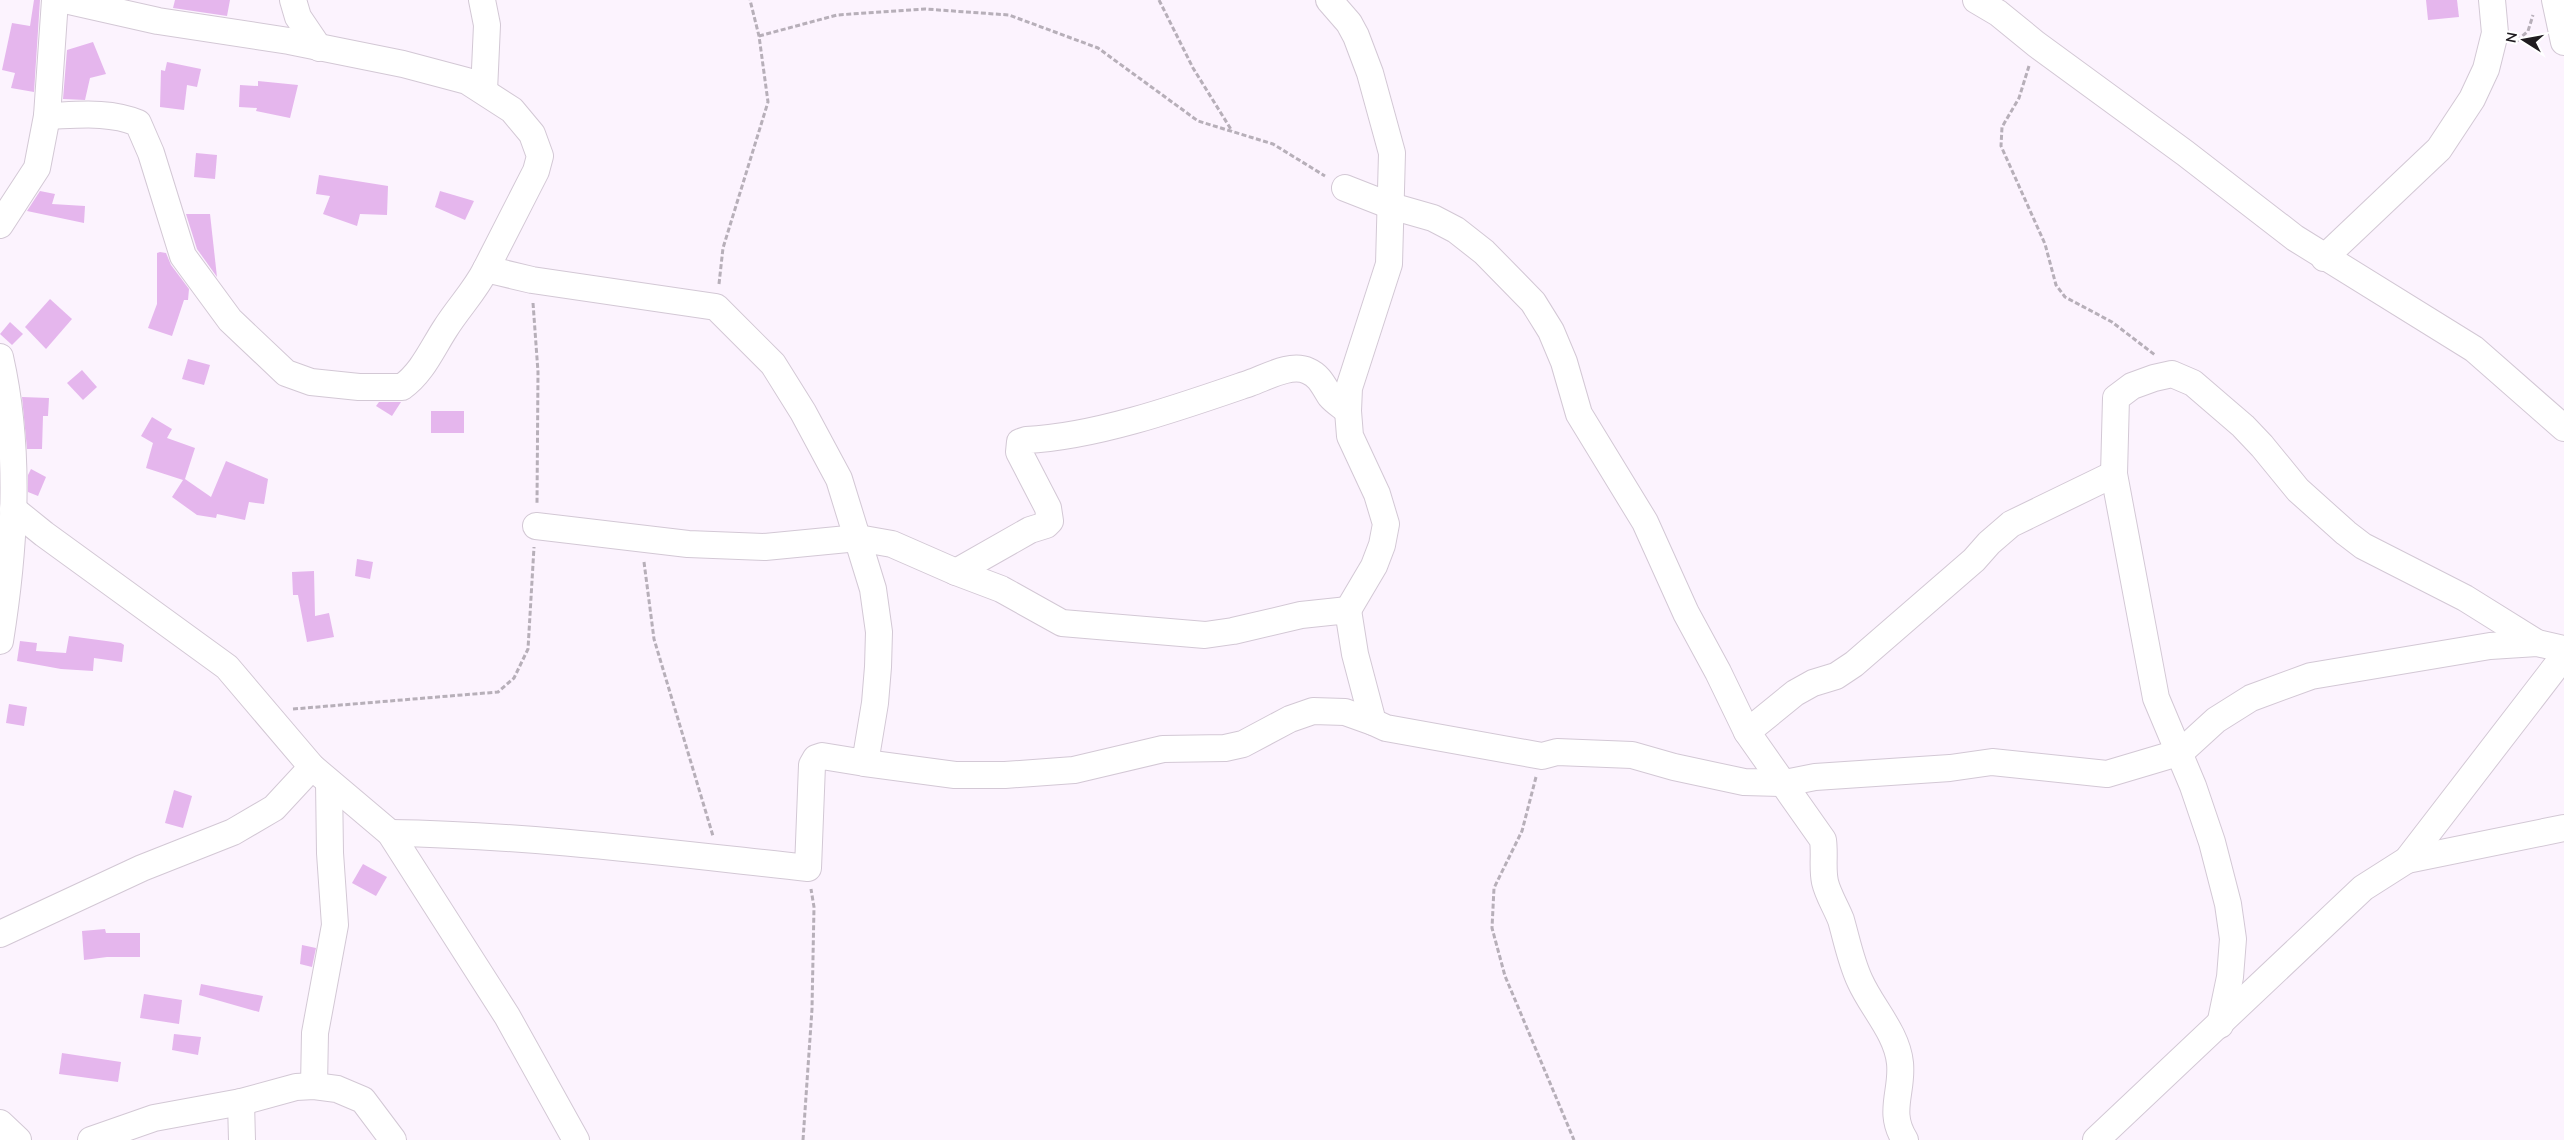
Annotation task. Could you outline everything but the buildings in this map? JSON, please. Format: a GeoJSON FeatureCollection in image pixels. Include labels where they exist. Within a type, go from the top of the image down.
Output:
{"type":"FeatureCollection","features":[{"type":"Feature","properties":{"kind":"street"},"geometry":{"type":"LineString","coordinates":[[0,225],[37,168],[47,116],[56,0]]}},
{"type":"Feature","properties":{"kind":"street"},"geometry":{"type":"LineString","coordinates":[[47,116],[108,114],[122,116],[138,122],[151,153],[183,256],[230,320],[286,372],[311,382],[359,387],[402,387],[425,363],[445,328],[478,287],[536,171],[540,156],[532,134],[512,110],[467,81],[403,64],[289,41],[158,21],[65,0]]}},
{"type":"Feature","properties":{"kind":"street"},"geometry":{"type":"LineString","coordinates":[[293,0],[298,17],[319,48]]}},
{"type":"Feature","properties":{"kind":"street"},"geometry":{"type":"LineString","coordinates":[[482,0],[487,25],[484,91]]}},
{"type":"Feature","properties":{"kind":"street"},"geometry":{"type":"LineString","coordinates":[[1329,0],[1348,23],[1370,73],[1392,153],[1389,264],[1349,388],[1348,411],[1350,436],[1377,494],[1386,524],[1382,545],[1374,566],[1348,610],[1356,654],[1373,722]]}},
{"type":"Feature","properties":{"kind":"street"},"geometry":{"type":"LineString","coordinates":[[1976,0],[1998,13],[2036,44],[2185,153],[2295,238],[2324,258],[2474,349],[2564,428]]}},
{"type":"Feature","properties":{"kind":"street"},"geometry":{"type":"LineString","coordinates":[[2324,258],[2438,149],[2472,99],[2486,69],[2495,33],[2492,0]]}},
{"type":"Feature","properties":{"kind":"street"},"geometry":{"type":"LineString","coordinates":[[2555,0],[2564,42]]}},
{"type":"Feature","properties":{"kind":"street"},"geometry":{"type":"LineString","coordinates":[[1344,188],[1391,206],[1433,218],[1456,230],[1484,252],[1533,302],[1551,331],[1564,362],[1579,414],[1645,522],[1686,613],[1747,732],[1785,783],[1823,840],[1825,859],[1822,867],[1825,884],[1840,918],[1848,949],[1861,983],[1896,1049],[1900,1064],[1896,1120],[1905,1140]]}},
{"type":"Feature","properties":{"kind":"street"},"geometry":{"type":"LineString","coordinates":[[486,269],[532,280],[716,307],[773,364],[803,412],[839,479],[873,589],[879,632],[875,703],[865,763]]}},
{"type":"Feature","properties":{"kind":"street"},"geometry":{"type":"LineString","coordinates":[[0,357],[9,396],[12,430],[13,509],[0,641]]}},
{"type":"Feature","properties":{"kind":"street"},"geometry":{"type":"LineString","coordinates":[[956,572],[1030,530],[1046,525],[1050,521],[1048,508],[1020,452],[1020,442],[1077,434],[1108,427],[1218,394],[1289,369],[1308,371],[1321,380],[1332,398],[1348,411]]}},
{"type":"Feature","properties":{"kind":"street"},"geometry":{"type":"LineString","coordinates":[[2220,1025],[2230,977],[2233,939],[2228,904],[2212,842],[2181,752],[2161,714],[2156,698],[2114,474],[2116,398],[2132,386],[2172,374],[2193,383],[2243,426],[2298,490],[2363,546],[2465,598],[2537,643]]}},
{"type":"Feature","properties":{"kind":"street"},"geometry":{"type":"LineString","coordinates":[[1747,732],[1813,682],[1836,676],[1854,664],[1974,560],[2010,524],[2114,474]]}},
{"type":"Feature","properties":{"kind":"street"},"geometry":{"type":"LineString","coordinates":[[13,509],[227,667],[321,774],[390,833],[507,1016],[576,1140]]}},
{"type":"Feature","properties":{"kind":"street"},"geometry":{"type":"LineString","coordinates":[[536,526],[641,540],[688,544],[765,547],[858,538],[892,544],[1001,589],[1062,623],[1205,635],[1233,631],[1301,615],[1348,610]]}},
{"type":"Feature","properties":{"kind":"street"},"geometry":{"type":"LineString","coordinates":[[390,833],[449,834],[719,858],[808,868],[813,761],[822,756],[955,775],[1005,775],[1074,770],[1163,750],[1225,748],[1243,744],[1290,719],[1313,711],[1345,712],[1399,731],[1542,756],[1557,752],[1632,754],[1674,767],[1744,782],[1785,783],[1815,777],[1950,768],[1992,762],[2029,764],[2072,772],[2107,774],[2181,752],[2216,720],[2251,698],[2311,676],[2490,646],[2537,643],[2564,649]]}},
{"type":"Feature","properties":{"kind":"street"},"geometry":{"type":"LineString","coordinates":[[2096,1140],[2363,888],[2407,860],[2564,656]]}},
{"type":"Feature","properties":{"kind":"street"},"geometry":{"type":"LineString","coordinates":[[0,934],[142,868],[233,832],[274,808],[321,774]]}},
{"type":"Feature","properties":{"kind":"street"},"geometry":{"type":"LineString","coordinates":[[314,1086],[315,1033],[335,925],[330,853],[321,774]]}},
{"type":"Feature","properties":{"kind":"street"},"geometry":{"type":"LineString","coordinates":[[2407,860],[2564,828]]}},
{"type":"Feature","properties":{"kind":"street"},"geometry":{"type":"LineString","coordinates":[[91,1140],[154,1118],[241,1102],[296,1087],[314,1086],[337,1089],[363,1100],[393,1140]]}},
{"type":"Feature","properties":{"kind":"street"},"geometry":{"type":"LineString","coordinates":[[241,1102],[242,1140]]}},
{"type":"Feature","properties":{"kind":"street"},"geometry":{"type":"LineString","coordinates":[[0,1122],[18,1140]]}},
{"type":"Feature","properties":{"kind":"path"},"geometry":{"type":"LineString","coordinates":[[716,307],[723,248],[768,102],[759,36],[750,0]]}},
{"type":"Feature","properties":{"kind":"path"},"geometry":{"type":"LineString","coordinates":[[1158,0],[1193,68],[1232,132]]}},
{"type":"Feature","properties":{"kind":"path"},"geometry":{"type":"LineString","coordinates":[[759,36],[837,15],[925,9],[1009,15],[1098,48],[1198,121],[1273,144],[1344,188]]}},
{"type":"Feature","properties":{"kind":"path"},"geometry":{"type":"LineString","coordinates":[[2036,44],[2019,98],[2002,127],[2001,146],[2042,236],[2056,284],[2065,297],[2112,322],[2153,352],[2172,374]]}},
{"type":"Feature","properties":{"kind":"path"},"geometry":{"type":"LineString","coordinates":[[265,711],[498,692],[514,678],[528,649],[536,526],[538,372],[532,280]]}},
{"type":"Feature","properties":{"kind":"path"},"geometry":{"type":"LineString","coordinates":[[641,540],[654,639],[719,858]]}},
{"type":"Feature","properties":{"kind":"path"},"geometry":{"type":"LineString","coordinates":[[1542,756],[1522,831],[1494,888],[1492,928],[1505,976],[1574,1140]]}},
{"type":"Feature","properties":{"kind":"path"},"geometry":{"type":"LineString","coordinates":[[803,1140],[812,1009],[814,907],[808,868]]}}]}
